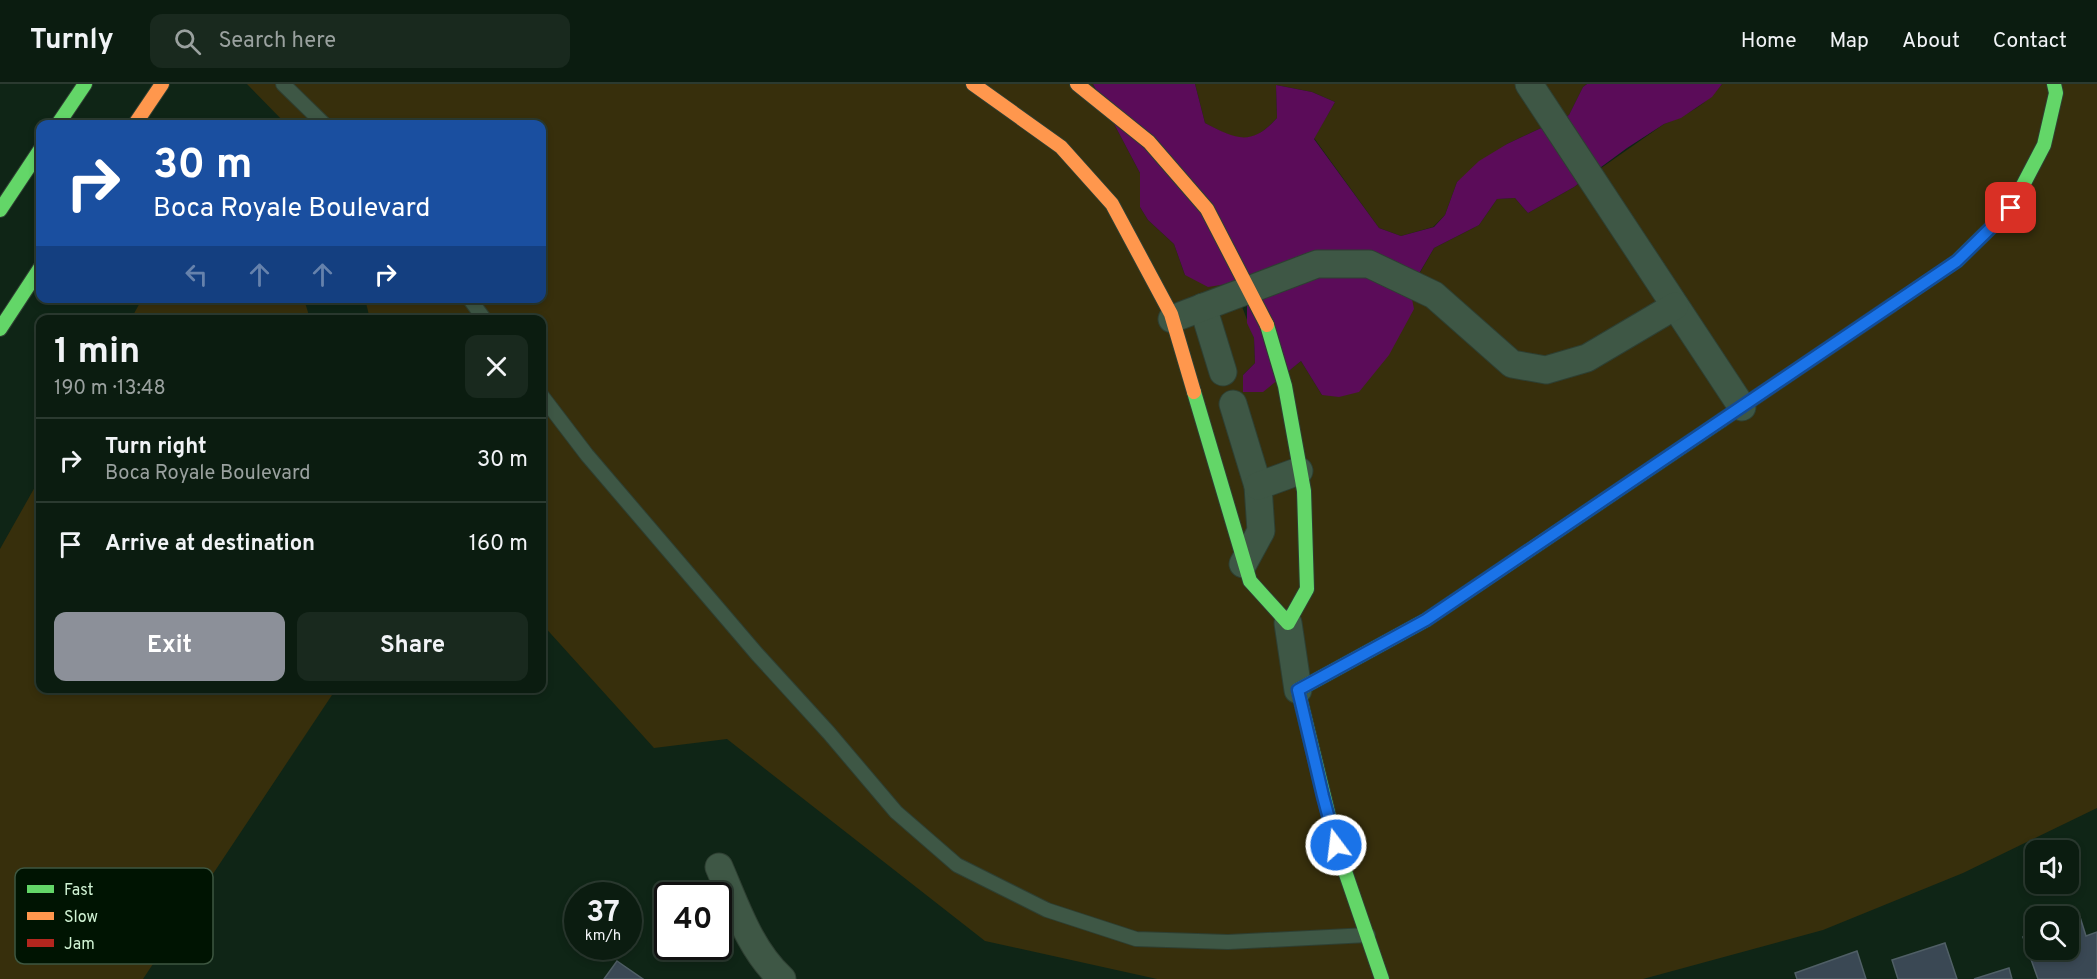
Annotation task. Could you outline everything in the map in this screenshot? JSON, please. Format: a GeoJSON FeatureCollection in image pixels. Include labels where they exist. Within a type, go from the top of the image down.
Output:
{"type":"FeatureCollection","features":[{"type":"Feature","properties":{"kind":"street"},"geometry":{"type":"LineString","coordinates":[[61,120],[85,84]]}},
{"type":"Feature","properties":{"kind":"street"},"geometry":{"type":"LineString","coordinates":[[138,120],[162,84]]}},
{"type":"Feature","properties":{"kind":"street"},"geometry":{"type":"LineString","coordinates":[[973,84],[1060,147],[1112,204],[1172,319],[1243,564],[1250,581],[1288,623],[1298,690],[1323,796],[1336,845],[1382,979]]}},
{"type":"Feature","properties":{"kind":"street"},"geometry":{"type":"LineString","coordinates":[[1077,84],[1149,142],[1207,209],[1266,321],[1285,386],[1304,491],[1307,589],[1288,623]]}},
{"type":"Feature","properties":{"kind":"street"},"geometry":{"type":"LineString","coordinates":[[1529,84],[1742,407]]}},
{"type":"Feature","properties":{"kind":"street"},"geometry":{"type":"LineString","coordinates":[[1298,690],[1426,620],[1957,261],[2011,208],[2044,146],[2056,93],[2054,84]]}},
{"type":"Feature","properties":{"kind":"street"},"geometry":{"type":"LineString","coordinates":[[0,210],[36,156]]}},
{"type":"Feature","properties":{"kind":"street"},"geometry":{"type":"LineString","coordinates":[[1172,319],[1317,264],[1369,264],[1434,295],[1512,364],[1546,370],[1587,358],[1675,306]]}},
{"type":"Feature","properties":{"kind":"street"},"geometry":{"type":"LineString","coordinates":[[0,329],[36,274]]}},
{"type":"Feature","properties":{"kind":"street"},"geometry":{"type":"LineString","coordinates":[[1203,307],[1223,372]]}},
{"type":"Feature","properties":{"kind":"street"},"geometry":{"type":"LineString","coordinates":[[1233,404],[1258,486],[1261,531],[1243,564]]}},
{"type":"Feature","properties":{"kind":"street"},"geometry":{"type":"LineString","coordinates":[[1258,486],[1299,471]]}},
{"type":"Feature","properties":{"kind":"street"},"geometry":{"type":"LineString","coordinates":[[719,867],[744,925],[764,958],[782,979]]}},
{"type":"Feature","properties":{"kind":"lane"},"geometry":{"type":"LineString","coordinates":[[284,84],[320,120]]}},
{"type":"Feature","properties":{"kind":"lane"},"geometry":{"type":"LineString","coordinates":[[546,401],[587,455],[896,812],[957,865],[1047,910],[1136,939],[1228,942],[1368,935]]}},
{"type":"Feature","properties":{"kind":"shaded area"},"geometry":{"type":"Polygon","coordinates":[[[247,84],[1093,84],[1140,173],[1140,207],[1148,220],[1174,244],[1185,275],[1233,283],[1254,338],[1255,363],[1243,375],[1279,378],[1301,361],[1322,395],[1410,290],[1434,248],[1479,225],[1497,199],[1515,198],[1528,213],[1574,187],[1664,124],[1696,108],[1722,84],[2097,84],[2097,808],[2031,840],[2025,840],[2025,843],[1963,873],[1823,930],[1643,979],[1157,979],[985,941],[727,739],[654,748],[546,628],[546,315],[369,315],[366,303],[546,303],[546,120],[282,120],[247,84]]]}},
{"type":"Feature","properties":{"kind":"shaded area"},"geometry":{"type":"Polygon","coordinates":[[[1093,84],[1195,84],[1205,123],[1226,133],[1243,137],[1251,137],[1259,133],[1277,118],[1276,85],[1312,92],[1335,102],[1314,139],[1379,228],[1401,236],[1434,227],[1445,215],[1457,182],[1479,161],[1507,144],[1569,115],[1583,87],[1587,84],[1722,84],[1712,97],[1681,118],[1664,124],[1627,148],[1574,187],[1528,213],[1515,198],[1497,199],[1479,225],[1434,248],[1410,289],[1414,309],[1389,355],[1359,392],[1339,397],[1322,395],[1301,361],[1263,392],[1243,392],[1243,375],[1255,363],[1254,338],[1247,323],[1247,301],[1233,283],[1208,287],[1185,275],[1174,244],[1148,220],[1140,207],[1140,173],[1093,84]]]}},
{"type":"Feature","properties":{"kind":"shaded area"},"geometry":{"type":"Polygon","coordinates":[[[1195,84],[1587,84],[1583,87],[1569,115],[1507,144],[1457,182],[1445,215],[1433,227],[1401,236],[1379,228],[1314,138],[1335,102],[1312,92],[1276,85],[1277,118],[1259,134],[1251,137],[1234,137],[1205,123],[1195,84]]]}},
{"type":"Feature","properties":{"kind":"shaded area"},"geometry":{"type":"Polygon","coordinates":[[[140,303],[305,303],[309,315],[133,315],[140,303]]]}},
{"type":"Feature","properties":{"kind":"shaded area"},"geometry":{"type":"Polygon","coordinates":[[[36,485],[36,693],[333,693],[213,874],[213,868],[15,868],[15,964],[153,964],[143,979],[0,979],[0,549],[36,485]]]}},
{"type":"Feature","properties":{"kind":"building"},"geometry":{"type":"Polygon","coordinates":[[[2079,917],[2086,936],[2097,932],[2097,979],[2038,979],[2031,960],[2079,960],[2079,917]]]}},
{"type":"Feature","properties":{"kind":"building"},"geometry":{"type":"Polygon","coordinates":[[[1945,943],[1957,979],[1898,979],[1892,960],[1945,943]]]}},
{"type":"Feature","properties":{"kind":"building"},"geometry":{"type":"Polygon","coordinates":[[[1857,951],[1866,979],[1797,979],[1795,973],[1857,951]]]}},
{"type":"Feature","properties":{"kind":"building"},"geometry":{"type":"Polygon","coordinates":[[[617,961],[643,979],[604,979],[617,961]]]}},
{"type":"Feature","properties":{"kind":"building"},"geometry":{"type":"Polygon","coordinates":[[[2009,968],[2012,979],[1974,979],[2009,968]]]}},
{"type":"Feature","properties":{"kind":"traffic: fast"},"geometry":{"type":"LineString","coordinates":[[61,120],[85,84]]}},
{"type":"Feature","properties":{"kind":"traffic: fast"},"geometry":{"type":"LineString","coordinates":[[1892,305],[1957,261],[2011,208],[2044,145],[2056,93],[2054,84]]}},
{"type":"Feature","properties":{"kind":"traffic: fast"},"geometry":{"type":"LineString","coordinates":[[0,210],[36,156]]}},
{"type":"Feature","properties":{"kind":"traffic: fast"},"geometry":{"type":"LineString","coordinates":[[0,329],[36,274]]}},
{"type":"Feature","properties":{"kind":"traffic: fast"},"geometry":{"type":"LineString","coordinates":[[1194,392],[1250,581],[1288,623],[1307,589],[1304,491],[1285,386],[1267,325]]}},
{"type":"Feature","properties":{"kind":"traffic: fast"},"geometry":{"type":"LineString","coordinates":[[1382,979],[1336,845],[1298,690],[1426,620],[1722,420]]}},
{"type":"Feature","properties":{"kind":"traffic: slow"},"geometry":{"type":"LineString","coordinates":[[138,120],[162,84]]}},
{"type":"Feature","properties":{"kind":"traffic: slow"},"geometry":{"type":"LineString","coordinates":[[973,84],[1061,147],[1112,204],[1171,314],[1194,392]]}},
{"type":"Feature","properties":{"kind":"traffic: slow"},"geometry":{"type":"LineString","coordinates":[[1077,84],[1149,142],[1207,209],[1267,325]]}},
{"type":"Feature","properties":{"kind":"traffic: jam"},"geometry":{"type":"LineString","coordinates":[[1722,420],[1892,305]]}},
{"type":"Feature","properties":{"kind":"route"},"geometry":{"type":"LineString","coordinates":[[1336,845],[1298,690],[1426,620],[1957,261],[2011,208]]}}]}
